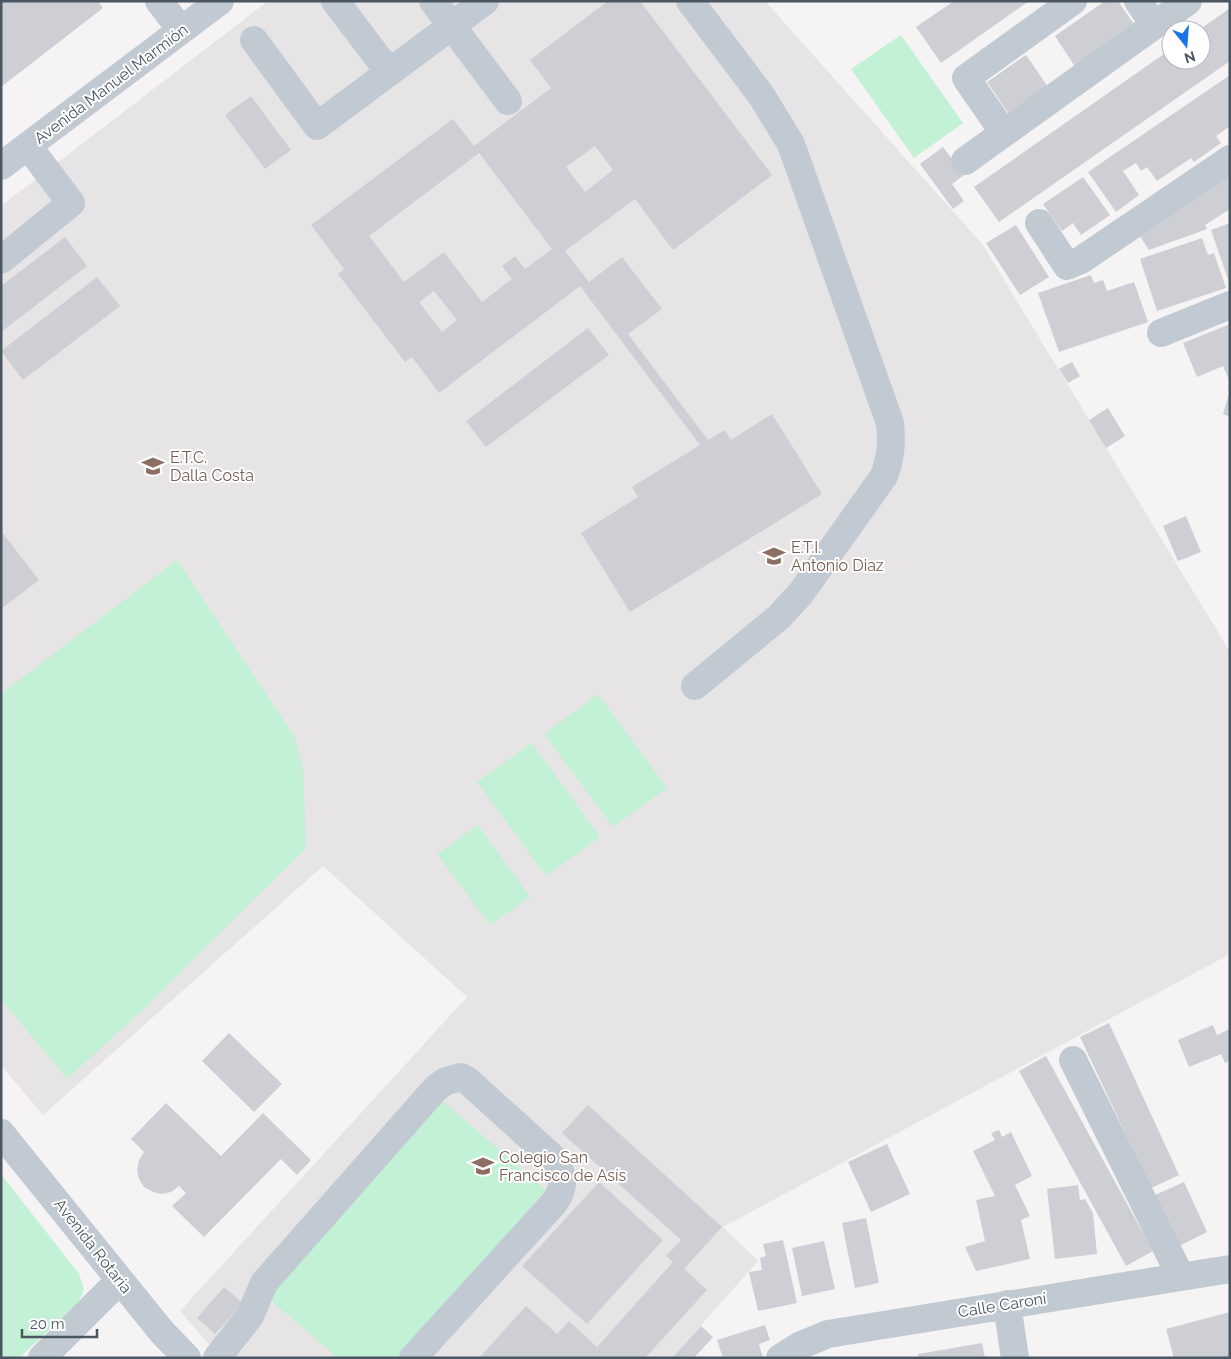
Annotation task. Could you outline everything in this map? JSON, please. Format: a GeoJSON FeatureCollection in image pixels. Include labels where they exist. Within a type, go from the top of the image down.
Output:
{"type":"FeatureCollection","features":[{"type":"Feature","properties":{"kind":"street"},"geometry":{"type":"LineString","coordinates":[[159,1],[181,30]]}},
{"type":"Feature","properties":{"kind":"street","name":"Avenida Manuel Marmión"},"geometry":{"type":"LineString","coordinates":[[1,166],[220,1]]}},
{"type":"Feature","properties":{"kind":"street"},"geometry":{"type":"LineString","coordinates":[[335,1],[389,72]]}},
{"type":"Feature","properties":{"kind":"street"},"geometry":{"type":"LineString","coordinates":[[433,1],[508,101]]}},
{"type":"Feature","properties":{"kind":"street"},"geometry":{"type":"LineString","coordinates":[[254,40],[317,126],[486,1]]}},
{"type":"Feature","properties":{"kind":"street"},"geometry":{"type":"LineString","coordinates":[[690,1],[761,95],[791,144],[890,423],[892,442],[891,457],[884,476],[801,593],[756,638],[695,686]]}},
{"type":"Feature","properties":{"kind":"street"},"geometry":{"type":"LineString","coordinates":[[1004,133],[966,78],[1073,1]]}},
{"type":"Feature","properties":{"kind":"street"},"geometry":{"type":"LineString","coordinates":[[1138,1],[1154,26]]}},
{"type":"Feature","properties":{"kind":"street"},"geometry":{"type":"LineString","coordinates":[[965,161],[1188,1]]}},
{"type":"Feature","properties":{"kind":"street"},"geometry":{"type":"LineString","coordinates":[[1,260],[71,203],[28,146]]}},
{"type":"Feature","properties":{"kind":"street"},"geometry":{"type":"LineString","coordinates":[[1039,222],[1067,266],[1081,260],[1230,160]]}},
{"type":"Feature","properties":{"kind":"street"},"geometry":{"type":"LineString","coordinates":[[1161,333],[1230,305]]}},
{"type":"Feature","properties":{"kind":"street"},"geometry":{"type":"LineString","coordinates":[[1073,1060],[1181,1277]]}},
{"type":"Feature","properties":{"kind":"street"},"geometry":{"type":"LineString","coordinates":[[217,1358],[250,1316],[264,1283],[436,1088],[446,1081],[461,1077],[468,1081],[553,1158],[560,1168],[563,1185],[561,1194],[554,1203],[413,1358]]}},
{"type":"Feature","properties":{"kind":"street","name":"Avenida Rotaria"},"geometry":{"type":"LineString","coordinates":[[1,1132],[162,1332],[187,1358]]}},
{"type":"Feature","properties":{"kind":"street","name":"Calle Caroní"},"geometry":{"type":"LineString","coordinates":[[780,1358],[799,1346],[828,1334],[1230,1269]]}},
{"type":"Feature","properties":{"kind":"street"},"geometry":{"type":"LineString","coordinates":[[42,1358],[120,1280]]}},
{"type":"Feature","properties":{"kind":"street"},"geometry":{"type":"LineString","coordinates":[[1007,1304],[1015,1358]]}},
{"type":"Feature","properties":{"kind":"shaded area","name":"E.T.I. Antonio Diaz"},"geometry":{"type":"Polygon","coordinates":[[[268,1],[765,1],[983,245],[1230,652],[1230,954],[723,1227],[758,1261],[672,1358],[221,1358],[180,1311],[467,997],[323,866],[43,1115],[1,1065],[1,206],[268,1]]]}},
{"type":"Feature","properties":{"kind":"green space"},"geometry":{"type":"Polygon","coordinates":[[[901,35],[963,123],[914,158],[851,69],[901,35]]]}},
{"type":"Feature","properties":{"kind":"green space"},"geometry":{"type":"Polygon","coordinates":[[[177,560],[294,736],[303,769],[306,848],[149,1004],[67,1079],[1,999],[1,694],[177,560]]]}},
{"type":"Feature","properties":{"kind":"green space"},"geometry":{"type":"Polygon","coordinates":[[[598,694],[667,788],[613,827],[544,734],[598,694]]]}},
{"type":"Feature","properties":{"kind":"green space"},"geometry":{"type":"Polygon","coordinates":[[[532,743],[600,837],[546,876],[477,782],[532,743]]]}},
{"type":"Feature","properties":{"kind":"green space"},"geometry":{"type":"Polygon","coordinates":[[[478,825],[530,897],[490,925],[437,854],[478,825]]]}},
{"type":"Feature","properties":{"kind":"green space"},"geometry":{"type":"Polygon","coordinates":[[[440,1099],[546,1190],[400,1358],[338,1358],[267,1297],[440,1099]]]}},
{"type":"Feature","properties":{"kind":"green space"},"geometry":{"type":"Polygon","coordinates":[[[1,1174],[79,1274],[84,1289],[79,1302],[19,1358],[1,1358],[1,1174]]]}},
{"type":"Feature","properties":{"kind":"building"},"geometry":{"type":"Polygon","coordinates":[[[1,1],[98,1],[103,8],[1,87],[1,1]]]}},
{"type":"Feature","properties":{"kind":"building"},"geometry":{"type":"Polygon","coordinates":[[[608,1],[640,1],[772,175],[673,250],[635,199],[565,251],[589,282],[622,257],[662,309],[628,334],[708,440],[725,430],[731,440],[772,414],[822,494],[630,612],[581,533],[638,497],[632,487],[700,445],[580,286],[439,393],[412,357],[405,362],[338,274],[344,269],[311,225],[453,119],[474,146],[551,88],[530,60],[608,1]],[[595,146],[566,167],[585,192],[613,170],[595,146]],[[479,153],[369,236],[404,282],[444,252],[482,302],[512,279],[502,266],[515,256],[525,269],[552,249],[479,153]],[[434,291],[419,302],[442,332],[457,320],[434,291]]]}},
{"type":"Feature","properties":{"kind":"building"},"geometry":{"type":"Polygon","coordinates":[[[954,1],[1029,1],[941,63],[916,27],[954,1]]]}},
{"type":"Feature","properties":{"kind":"building"},"geometry":{"type":"Polygon","coordinates":[[[1105,1],[1118,1],[1136,27],[1076,68],[1055,36],[1105,1]]]}},
{"type":"Feature","properties":{"kind":"building"},"geometry":{"type":"Polygon","coordinates":[[[1230,8],[1230,61],[999,222],[974,187],[1161,56],[1161,70],[1211,70],[1211,21],[1230,8]]]}},
{"type":"Feature","properties":{"kind":"building"},"geometry":{"type":"Polygon","coordinates":[[[1026,55],[1048,87],[1009,114],[987,82],[1026,55]]]}},
{"type":"Feature","properties":{"kind":"building"},"geometry":{"type":"Polygon","coordinates":[[[1230,75],[1230,126],[1216,136],[1221,143],[1194,162],[1191,158],[1157,181],[1147,167],[1141,171],[1136,163],[1123,171],[1139,195],[1116,212],[1088,172],[1230,75]]]}},
{"type":"Feature","properties":{"kind":"building"},"geometry":{"type":"Polygon","coordinates":[[[251,96],[291,150],[265,169],[225,115],[251,96]]]}},
{"type":"Feature","properties":{"kind":"building"},"geometry":{"type":"Polygon","coordinates":[[[943,147],[964,175],[952,184],[964,201],[953,209],[920,164],[943,147]]]}},
{"type":"Feature","properties":{"kind":"building"},"geometry":{"type":"Polygon","coordinates":[[[1228,175],[1230,178],[1230,209],[1205,225],[1207,229],[1149,250],[1139,235],[1228,175]]]}},
{"type":"Feature","properties":{"kind":"building"},"geometry":{"type":"Polygon","coordinates":[[[1083,177],[1110,215],[1081,235],[1073,223],[1062,231],[1043,204],[1083,177]]]}},
{"type":"Feature","properties":{"kind":"building"},"geometry":{"type":"Polygon","coordinates":[[[1230,223],[1230,282],[1229,282],[1211,230],[1230,223]]]}},
{"type":"Feature","properties":{"kind":"building"},"geometry":{"type":"Polygon","coordinates":[[[1016,225],[1049,277],[1020,295],[986,243],[1016,225]]]}},
{"type":"Feature","properties":{"kind":"building"},"geometry":{"type":"Polygon","coordinates":[[[65,237],[87,266],[1,332],[1,286],[65,237]]]}},
{"type":"Feature","properties":{"kind":"building"},"geometry":{"type":"Polygon","coordinates":[[[1202,238],[1208,255],[1214,253],[1226,288],[1157,311],[1140,259],[1202,238]]]}},
{"type":"Feature","properties":{"kind":"building"},"geometry":{"type":"Polygon","coordinates":[[[1091,275],[1094,283],[1103,280],[1107,291],[1134,282],[1148,322],[1059,352],[1038,293],[1091,275]]]}},
{"type":"Feature","properties":{"kind":"building"},"geometry":{"type":"Polygon","coordinates":[[[97,277],[120,306],[23,380],[1,351],[97,277]]]}},
{"type":"Feature","properties":{"kind":"building"},"geometry":{"type":"Polygon","coordinates":[[[1230,324],[1230,382],[1223,366],[1197,377],[1183,343],[1230,324]]]}},
{"type":"Feature","properties":{"kind":"building"},"geometry":{"type":"Polygon","coordinates":[[[588,328],[609,355],[486,447],[466,421],[588,328]]]}},
{"type":"Feature","properties":{"kind":"building"},"geometry":{"type":"Polygon","coordinates":[[[1072,362],[1080,376],[1068,383],[1059,369],[1072,362]]]}},
{"type":"Feature","properties":{"kind":"building"},"geometry":{"type":"Polygon","coordinates":[[[1230,394],[1230,417],[1223,414],[1230,394]]]}},
{"type":"Feature","properties":{"kind":"building"},"geometry":{"type":"Polygon","coordinates":[[[1108,408],[1125,436],[1106,448],[1089,420],[1108,408]]]}},
{"type":"Feature","properties":{"kind":"building"},"geometry":{"type":"Polygon","coordinates":[[[1186,516],[1201,552],[1178,561],[1163,526],[1186,516]]]}},
{"type":"Feature","properties":{"kind":"building"},"geometry":{"type":"Polygon","coordinates":[[[1,531],[39,580],[1,609],[1,531]]]}},
{"type":"Feature","properties":{"kind":"building"},"geometry":{"type":"Polygon","coordinates":[[[1109,1023],[1179,1175],[1151,1188],[1080,1037],[1109,1023]]]}},
{"type":"Feature","properties":{"kind":"building"},"geometry":{"type":"Polygon","coordinates":[[[1213,1025],[1217,1035],[1230,1029],[1230,1061],[1225,1063],[1221,1054],[1189,1067],[1178,1040],[1213,1025]]]}},
{"type":"Feature","properties":{"kind":"building"},"geometry":{"type":"Polygon","coordinates":[[[229,1033],[282,1084],[254,1112],[202,1061],[229,1033]]]}},
{"type":"Feature","properties":{"kind":"building"},"geometry":{"type":"Polygon","coordinates":[[[1046,1056],[1153,1251],[1126,1266],[1019,1071],[1046,1056]]]}},
{"type":"Feature","properties":{"kind":"building"},"geometry":{"type":"Polygon","coordinates":[[[166,1103],[221,1156],[263,1113],[311,1160],[297,1175],[281,1159],[204,1237],[172,1206],[186,1193],[179,1186],[171,1192],[162,1194],[144,1187],[139,1179],[137,1170],[139,1160],[144,1152],[131,1139],[166,1103]]]}},
{"type":"Feature","properties":{"kind":"building"},"geometry":{"type":"Polygon","coordinates":[[[588,1105],[722,1227],[684,1269],[707,1290],[645,1358],[479,1358],[526,1306],[557,1334],[569,1321],[597,1347],[673,1262],[666,1256],[681,1240],[562,1133],[588,1105]]]}},
{"type":"Feature","properties":{"kind":"building"},"geometry":{"type":"Polygon","coordinates":[[[999,1130],[1002,1137],[1011,1132],[1032,1176],[1015,1185],[1030,1216],[1021,1220],[1030,1259],[976,1271],[965,1247],[985,1241],[976,1200],[995,1196],[973,1151],[995,1140],[991,1133],[999,1130]]]}},
{"type":"Feature","properties":{"kind":"building"},"geometry":{"type":"Polygon","coordinates":[[[887,1144],[910,1194],[871,1212],[848,1162],[887,1144]]]}},
{"type":"Feature","properties":{"kind":"building"},"geometry":{"type":"Polygon","coordinates":[[[599,1182],[663,1240],[587,1324],[522,1266],[599,1182]]]}},
{"type":"Feature","properties":{"kind":"building"},"geometry":{"type":"Polygon","coordinates":[[[1184,1182],[1207,1232],[1179,1246],[1155,1195],[1184,1182]]]}},
{"type":"Feature","properties":{"kind":"building"},"geometry":{"type":"Polygon","coordinates":[[[1078,1185],[1080,1200],[1085,1199],[1093,1213],[1097,1254],[1055,1259],[1047,1189],[1078,1185]]]}},
{"type":"Feature","properties":{"kind":"building"},"geometry":{"type":"Polygon","coordinates":[[[866,1218],[879,1283],[855,1288],[842,1223],[866,1218]]]}},
{"type":"Feature","properties":{"kind":"building"},"geometry":{"type":"Polygon","coordinates":[[[783,1240],[797,1303],[758,1311],[749,1272],[762,1270],[760,1258],[766,1256],[763,1244],[783,1240]]]}},
{"type":"Feature","properties":{"kind":"building"},"geometry":{"type":"Polygon","coordinates":[[[824,1241],[835,1289],[802,1296],[792,1248],[824,1241]]]}},
{"type":"Feature","properties":{"kind":"building"},"geometry":{"type":"Polygon","coordinates":[[[224,1287],[243,1303],[215,1334],[197,1318],[224,1287]]]}},
{"type":"Feature","properties":{"kind":"building"},"geometry":{"type":"Polygon","coordinates":[[[1230,1312],[1230,1358],[1174,1358],[1166,1329],[1230,1312]]]}},
{"type":"Feature","properties":{"kind":"building"},"geometry":{"type":"Polygon","coordinates":[[[765,1325],[770,1340],[759,1344],[763,1358],[723,1358],[717,1340],[765,1325]]]}},
{"type":"Feature","properties":{"kind":"building"},"geometry":{"type":"Polygon","coordinates":[[[701,1326],[713,1337],[694,1358],[672,1358],[701,1326]]]}},
{"type":"Feature","properties":{"kind":"building"},"geometry":{"type":"Polygon","coordinates":[[[982,1343],[985,1358],[919,1358],[918,1354],[982,1343]]]}},
{"type":"Feature","properties":{"kind":"place","name":"E.T.C. Dalla Costa"},"geometry":{"type":"Point","coordinates":[153,466]}},
{"type":"Feature","properties":{"kind":"place","name":"E.T.I. Antonio Diaz"},"geometry":{"type":"Point","coordinates":[774,556]}},
{"type":"Feature","properties":{"kind":"place","name":"Colegio San Francisco de Asís"},"geometry":{"type":"Point","coordinates":[483,1166]}}]}
